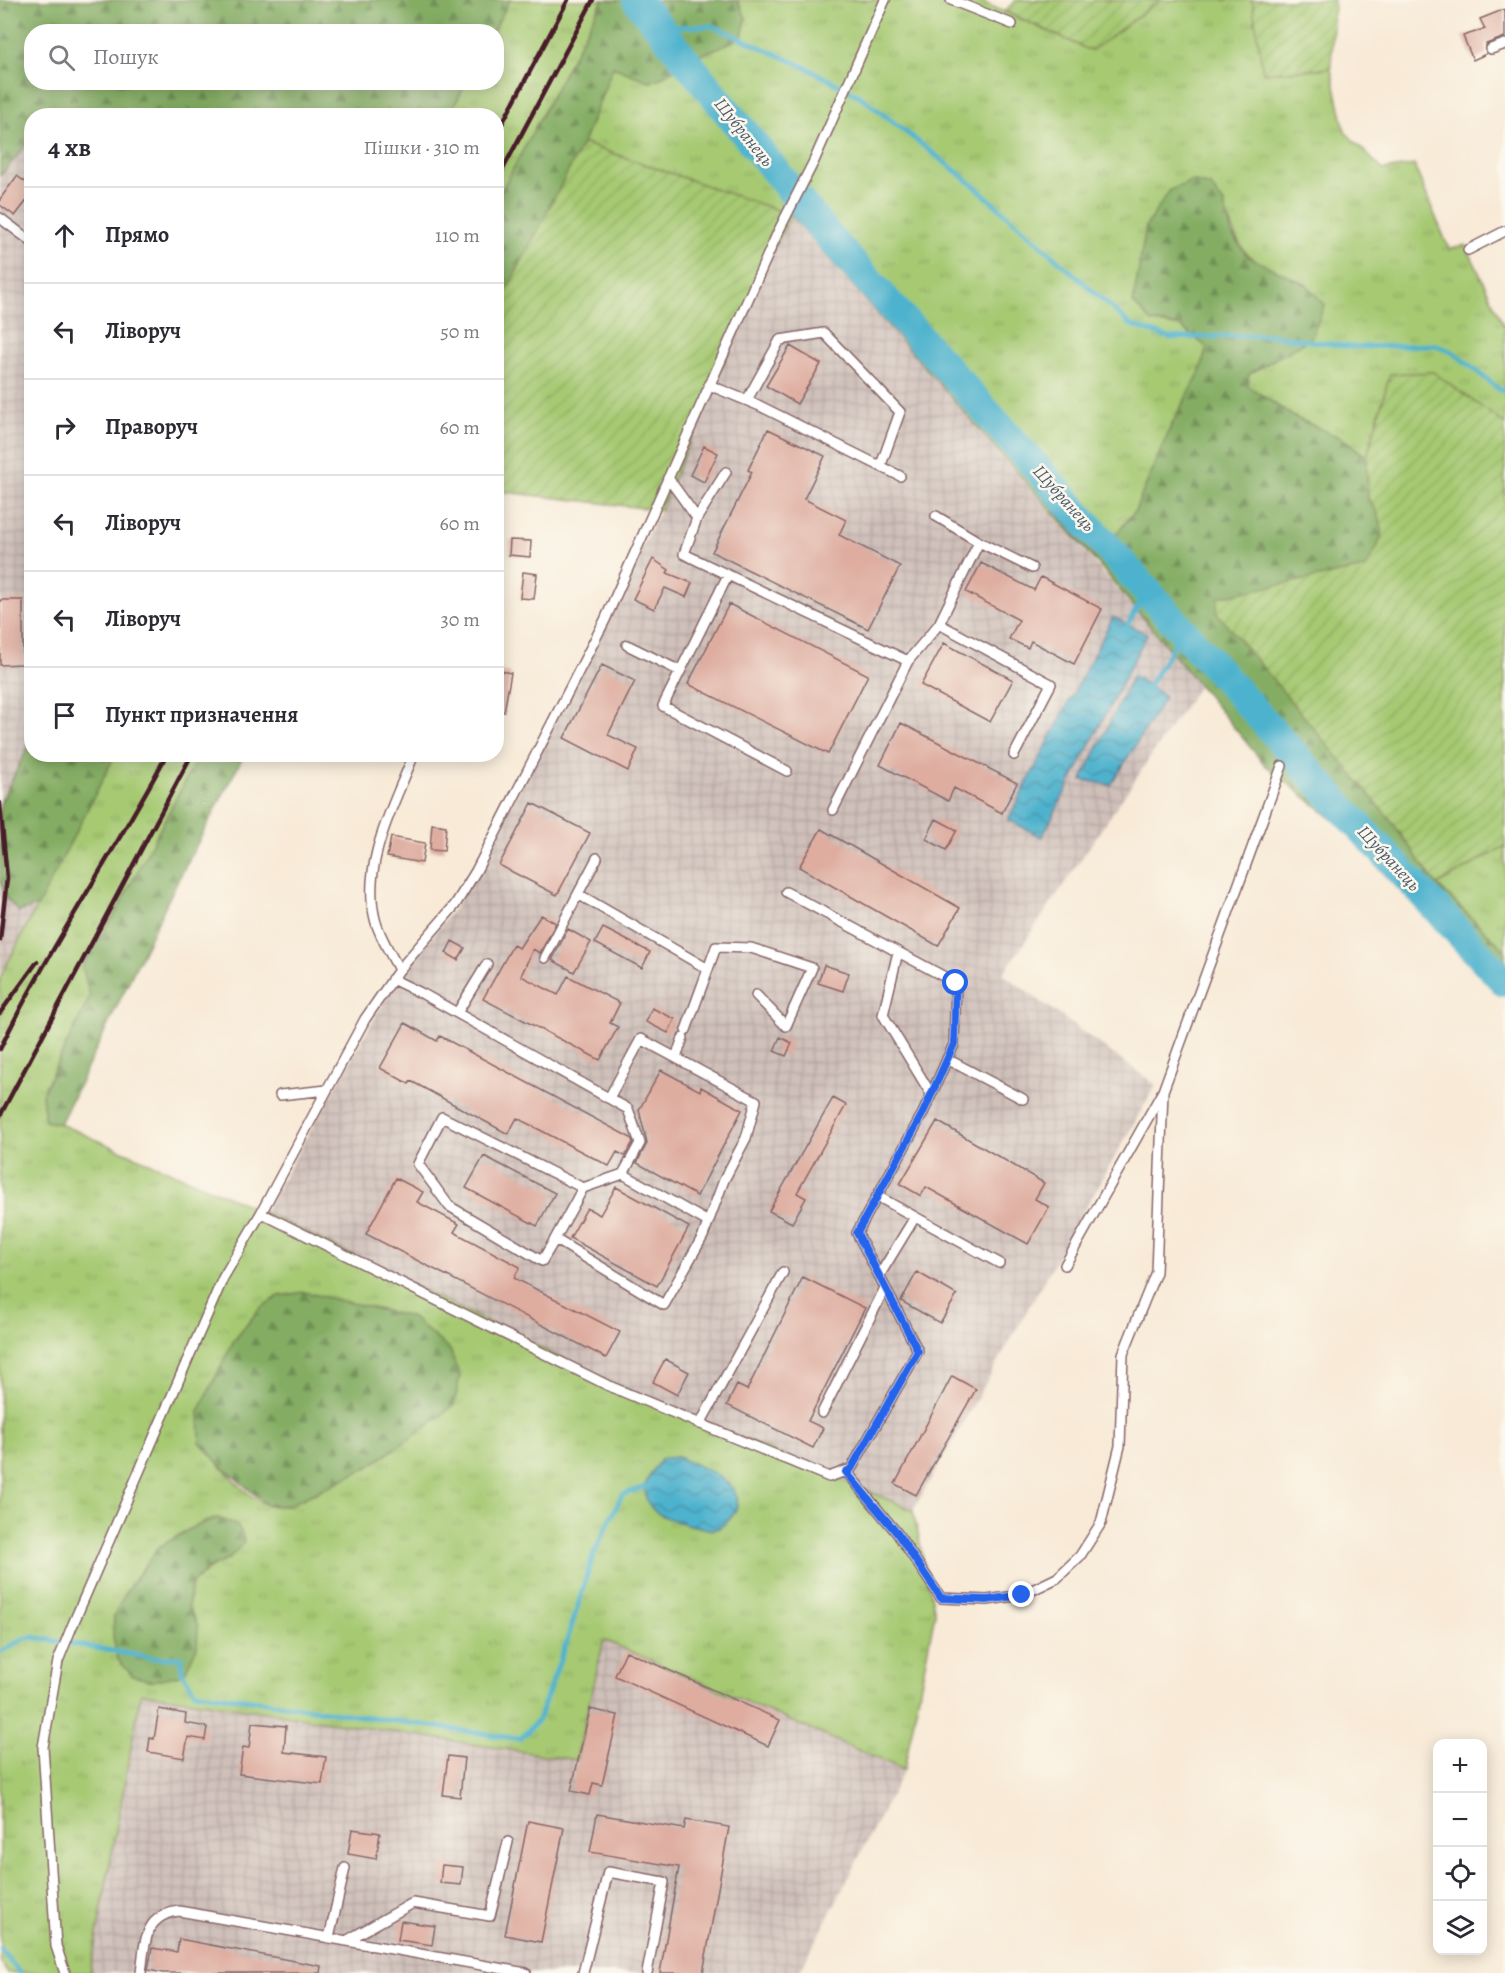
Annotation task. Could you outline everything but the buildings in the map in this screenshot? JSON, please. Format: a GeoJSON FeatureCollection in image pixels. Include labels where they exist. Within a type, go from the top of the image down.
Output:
{"type":"FeatureCollection","features":[{"type":"Feature","properties":{"kind":"lane"},"geometry":{"type":"LineString","coordinates":[[65,1973],[57,1946],[43,1747],[58,1661],[73,1624],[223,1278],[261,1213],[365,1019],[399,970],[454,905],[476,871],[605,620],[778,232],[814,160],[885,0]]}},
{"type":"Feature","properties":{"kind":"lane"},"geometry":{"type":"LineString","coordinates":[[951,0],[1012,24]]}},
{"type":"Feature","properties":{"kind":"lane"},"geometry":{"type":"LineString","coordinates":[[1491,49],[1505,44]]}},
{"type":"Feature","properties":{"kind":"lane"},"geometry":{"type":"LineString","coordinates":[[0,218],[24,236]]}},
{"type":"Feature","properties":{"kind":"lane"},"geometry":{"type":"LineString","coordinates":[[1468,250],[1505,231]]}},
{"type":"Feature","properties":{"kind":"lane"},"geometry":{"type":"LineString","coordinates":[[747,400],[780,340],[824,333],[900,412],[881,465]]}},
{"type":"Feature","properties":{"kind":"lane"},"geometry":{"type":"LineString","coordinates":[[709,386],[747,400],[881,465],[900,477]]}},
{"type":"Feature","properties":{"kind":"lane"},"geometry":{"type":"LineString","coordinates":[[726,472],[697,519],[684,554],[908,661]]}},
{"type":"Feature","properties":{"kind":"lane"},"geometry":{"type":"LineString","coordinates":[[668,478],[697,519]]}},
{"type":"Feature","properties":{"kind":"lane"},"geometry":{"type":"LineString","coordinates":[[936,516],[979,542],[1032,568]]}},
{"type":"Feature","properties":{"kind":"lane"},"geometry":{"type":"LineString","coordinates":[[833,810],[908,661],[939,624],[979,542]]}},
{"type":"Feature","properties":{"kind":"lane"},"geometry":{"type":"LineString","coordinates":[[728,575],[663,706],[787,771]]}},
{"type":"Feature","properties":{"kind":"lane"},"geometry":{"type":"LineString","coordinates":[[939,624],[1051,684],[1014,755]]}},
{"type":"Feature","properties":{"kind":"lane"},"geometry":{"type":"LineString","coordinates":[[627,645],[680,671]]}},
{"type":"Feature","properties":{"kind":"lane"},"geometry":{"type":"LineString","coordinates":[[399,970],[375,920],[372,879],[381,838],[411,762]]}},
{"type":"Feature","properties":{"kind":"lane"},"geometry":{"type":"LineString","coordinates":[[1065,1265],[1163,1091],[1282,766]]}},
{"type":"Feature","properties":{"kind":"lane"},"geometry":{"type":"LineString","coordinates":[[545,958],[597,858]]}},
{"type":"Feature","properties":{"kind":"lane"},"geometry":{"type":"LineString","coordinates":[[261,1213],[609,1386],[829,1478],[851,1469],[918,1351],[857,1233],[931,1094],[954,1044],[956,983],[786,892]]}},
{"type":"Feature","properties":{"kind":"lane"},"geometry":{"type":"LineString","coordinates":[[578,894],[708,969]]}},
{"type":"Feature","properties":{"kind":"lane"},"geometry":{"type":"LineString","coordinates":[[676,1058],[716,947],[751,948],[812,968],[786,1026],[756,995]]}},
{"type":"Feature","properties":{"kind":"lane"},"geometry":{"type":"LineString","coordinates":[[898,952],[883,1015],[931,1094]]}},
{"type":"Feature","properties":{"kind":"lane"},"geometry":{"type":"LineString","coordinates":[[457,1013],[487,964]]}},
{"type":"Feature","properties":{"kind":"lane"},"geometry":{"type":"LineString","coordinates":[[392,980],[457,1013],[628,1109],[640,1143],[623,1174],[583,1188],[542,1261],[449,1206],[418,1164],[442,1117],[583,1188]]}},
{"type":"Feature","properties":{"kind":"lane"},"geometry":{"type":"LineString","coordinates":[[555,1239],[664,1305],[708,1222],[724,1180],[746,1137],[756,1101],[641,1039],[609,1098]]}},
{"type":"Feature","properties":{"kind":"lane"},"geometry":{"type":"LineString","coordinates":[[947,1059],[1023,1099]]}},
{"type":"Feature","properties":{"kind":"lane"},"geometry":{"type":"LineString","coordinates":[[280,1095],[327,1090]]}},
{"type":"Feature","properties":{"kind":"lane"},"geometry":{"type":"LineString","coordinates":[[846,1472],[897,1533],[941,1598],[987,1600],[1022,1595],[1057,1578],[1080,1556],[1101,1523],[1120,1446],[1123,1354],[1156,1272],[1163,1091]]}},
{"type":"Feature","properties":{"kind":"lane"},"geometry":{"type":"LineString","coordinates":[[623,1174],[708,1222]]}},
{"type":"Feature","properties":{"kind":"lane"},"geometry":{"type":"LineString","coordinates":[[877,1196],[999,1263]]}},
{"type":"Feature","properties":{"kind":"lane"},"geometry":{"type":"LineString","coordinates":[[879,1276],[915,1217]]}},
{"type":"Feature","properties":{"kind":"lane"},"geometry":{"type":"LineString","coordinates":[[700,1424],[783,1272]]}},
{"type":"Feature","properties":{"kind":"lane"},"geometry":{"type":"LineString","coordinates":[[822,1413],[885,1288]]}},
{"type":"Feature","properties":{"kind":"lane"},"geometry":{"type":"LineString","coordinates":[[346,1941],[413,1903],[490,1916],[508,1842]]}},
{"type":"Feature","properties":{"kind":"lane"},"geometry":{"type":"LineString","coordinates":[[329,1938],[345,1868]]}},
{"type":"Feature","properties":{"kind":"lane"},"geometry":{"type":"LineString","coordinates":[[584,1973],[608,1872],[664,1882],[647,1973]]}},
{"type":"Feature","properties":{"kind":"lane"},"geometry":{"type":"LineString","coordinates":[[141,1973],[146,1931],[157,1918],[168,1912],[179,1911],[526,1973]]}},
{"type":"Feature","properties":{"kind":"shaded area"},"geometry":{"type":"Polygon","coordinates":[[[24,148],[24,757],[0,804],[0,176],[24,148]]]}},
{"type":"Feature","properties":{"kind":"shaded area"},"geometry":{"type":"Polygon","coordinates":[[[791,215],[1200,684],[1003,974],[1156,1085],[913,1510],[612,1383],[264,1212],[392,987],[455,907],[576,681],[660,510],[770,256],[791,215]]]}},
{"type":"Feature","properties":{"kind":"shaded area"},"geometry":{"type":"Polygon","coordinates":[[[0,878],[6,898],[19,912],[38,906],[0,978],[0,878]]]}},
{"type":"Feature","properties":{"kind":"shaded area"},"geometry":{"type":"Polygon","coordinates":[[[603,1640],[904,1770],[799,1973],[90,1973],[141,1693],[575,1759],[603,1640]]]}},
{"type":"Feature","properties":{"kind":"green space"},"geometry":{"type":"Polygon","coordinates":[[[0,0],[510,0],[497,24],[24,24],[24,90],[462,90],[453,108],[24,108],[24,148],[0,176],[0,0]]]}},
{"type":"Feature","properties":{"kind":"green space"},"geometry":{"type":"Polygon","coordinates":[[[510,0],[603,0],[504,186],[504,108],[453,108],[462,90],[504,90],[504,24],[497,24],[510,0]]]}},
{"type":"Feature","properties":{"kind":"green space"},"geometry":{"type":"Polygon","coordinates":[[[603,0],[737,0],[746,18],[742,36],[700,55],[651,82],[613,67],[583,143],[504,295],[504,186],[603,0]]]}},
{"type":"Feature","properties":{"kind":"green space"},"geometry":{"type":"Polygon","coordinates":[[[737,0],[978,0],[1091,51],[1160,0],[1252,0],[1263,73],[1331,68],[1345,132],[1383,170],[1414,165],[1449,249],[1466,245],[1505,328],[1505,424],[1433,373],[1390,374],[1367,457],[1343,439],[1294,417],[1247,385],[1249,374],[1311,338],[1307,285],[1274,271],[1252,258],[1236,238],[1224,204],[1152,322],[1181,327],[1207,347],[1200,372],[1171,426],[1135,511],[1095,561],[791,215],[583,143],[613,66],[651,82],[700,55],[733,41],[742,36],[746,18],[737,0]]]}},
{"type":"Feature","properties":{"kind":"green space"},"geometry":{"type":"Polygon","coordinates":[[[1016,0],[1160,0],[1091,51],[1005,11],[1016,0]]]}},
{"type":"Feature","properties":{"kind":"green space"},"geometry":{"type":"Polygon","coordinates":[[[1252,0],[1334,0],[1331,68],[1263,73],[1252,0]]]}},
{"type":"Feature","properties":{"kind":"green space"},"geometry":{"type":"Polygon","coordinates":[[[583,143],[791,215],[770,256],[660,510],[504,492],[504,295],[583,143]]]}},
{"type":"Feature","properties":{"kind":"green space"},"geometry":{"type":"Polygon","coordinates":[[[1192,181],[1211,186],[1224,204],[1232,234],[1247,256],[1307,285],[1325,305],[1311,338],[1249,374],[1247,385],[1294,417],[1343,439],[1367,457],[1368,499],[1380,518],[1382,526],[1382,534],[1376,550],[1365,568],[1219,597],[1390,819],[1437,885],[1505,950],[1505,980],[1430,897],[1265,765],[975,415],[798,207],[804,198],[1110,542],[1135,511],[1171,426],[1200,372],[1207,347],[1181,327],[1152,322],[1133,303],[1146,226],[1170,190],[1192,181]]]}},
{"type":"Feature","properties":{"kind":"green space"},"geometry":{"type":"Polygon","coordinates":[[[1433,372],[1505,424],[1505,846],[1437,885],[1390,819],[1217,613],[1218,597],[1365,568],[1382,534],[1380,518],[1368,499],[1367,457],[1390,374],[1433,372]]]}},
{"type":"Feature","properties":{"kind":"green space"},"geometry":{"type":"Polygon","coordinates":[[[24,755],[24,762],[111,762],[38,906],[19,912],[6,898],[0,878],[0,804],[24,755]]]}},
{"type":"Feature","properties":{"kind":"green space"},"geometry":{"type":"Polygon","coordinates":[[[111,762],[195,762],[116,912],[83,966],[90,997],[42,1094],[45,1121],[60,1124],[264,1212],[612,1383],[913,1510],[935,1613],[904,1770],[604,1640],[576,1760],[141,1693],[90,1973],[8,1973],[0,1962],[0,978],[111,762]],[[200,1442],[248,1493],[270,1506],[288,1506],[200,1442]],[[677,1457],[661,1459],[650,1477],[719,1528],[735,1511],[737,1498],[722,1480],[677,1457]],[[217,1518],[181,1534],[154,1555],[133,1582],[114,1617],[188,1606],[192,1583],[210,1568],[230,1558],[217,1518]]]}},
{"type":"Feature","properties":{"kind":"green space"},"geometry":{"type":"Polygon","coordinates":[[[195,762],[240,762],[174,888],[60,1124],[45,1121],[42,1094],[90,997],[82,966],[116,912],[195,762]]]}},
{"type":"Feature","properties":{"kind":"green space"},"geometry":{"type":"Polygon","coordinates":[[[1505,846],[1505,950],[1437,885],[1505,846]]]}},
{"type":"Feature","properties":{"kind":"green space"},"geometry":{"type":"Polygon","coordinates":[[[304,1292],[411,1317],[450,1350],[460,1377],[454,1405],[420,1432],[368,1467],[288,1506],[267,1505],[219,1464],[200,1442],[199,1411],[233,1342],[260,1308],[279,1296],[304,1292]]]}},
{"type":"Feature","properties":{"kind":"green space"},"geometry":{"type":"Polygon","coordinates":[[[217,1518],[239,1528],[244,1542],[230,1558],[210,1568],[192,1583],[188,1606],[198,1626],[197,1647],[184,1674],[153,1681],[133,1676],[118,1660],[113,1636],[114,1617],[126,1592],[159,1547],[193,1527],[217,1518]]]}},
{"type":"Feature","properties":{"kind":"water"},"geometry":{"type":"Polygon","coordinates":[[[1113,617],[1147,634],[1042,837],[1008,820],[1113,617]]]}},
{"type":"Feature","properties":{"kind":"water"},"geometry":{"type":"Polygon","coordinates":[[[1133,675],[1165,697],[1111,785],[1082,780],[1133,675]]]}},
{"type":"Feature","properties":{"kind":"water"},"geometry":{"type":"Polygon","coordinates":[[[677,1457],[708,1470],[729,1484],[735,1493],[737,1502],[734,1513],[722,1526],[712,1530],[680,1523],[659,1514],[651,1507],[646,1499],[645,1484],[661,1459],[677,1457]]]}},
{"type":"Feature","properties":{"kind":"waterway","name":"Шубранець"},"geometry":{"type":"LineString","coordinates":[[637,0],[824,231],[1330,795],[1505,982]]}},
{"type":"Feature","properties":{"kind":"waterway"},"geometry":{"type":"LineString","coordinates":[[659,27],[713,26],[803,66],[861,97],[971,183],[1131,325],[1170,338],[1271,335],[1351,347],[1436,345],[1453,352],[1500,390],[1505,390]]}},
{"type":"Feature","properties":{"kind":"waterway"},"geometry":{"type":"LineString","coordinates":[[1128,624],[1147,590]]}},
{"type":"Feature","properties":{"kind":"waterway"},"geometry":{"type":"LineString","coordinates":[[1149,686],[1183,630]]}},
{"type":"Feature","properties":{"kind":"waterway"},"geometry":{"type":"LineString","coordinates":[[0,1652],[23,1639],[33,1637],[152,1658],[182,1658],[182,1672],[195,1692],[520,1739],[538,1720],[567,1641],[594,1553],[622,1495],[644,1487]]}},
{"type":"Feature","properties":{"kind":"waterway"},"geometry":{"type":"LineString","coordinates":[[0,1949],[20,1973]]}},
{"type":"Feature","properties":{"kind":"railway"},"geometry":{"type":"LineString","coordinates":[[504,120],[568,0]]}},
{"type":"Feature","properties":{"kind":"railway"},"geometry":{"type":"LineString","coordinates":[[504,167],[593,0]]}},
{"type":"Feature","properties":{"kind":"railway"},"geometry":{"type":"LineString","coordinates":[[0,1049],[39,974],[163,762]]}},
{"type":"Feature","properties":{"kind":"railway"},"geometry":{"type":"LineString","coordinates":[[0,1116],[188,762]]}},
{"type":"Feature","properties":{"kind":"railway"},"geometry":{"type":"LineString","coordinates":[[0,803],[7,878],[0,940]]}},
{"type":"Feature","properties":{"kind":"railway"},"geometry":{"type":"LineString","coordinates":[[0,1013],[37,962]]}},
{"type":"Feature","properties":{"kind":"route"},"geometry":{"type":"LineString","coordinates":[[956,983],[954,1044],[923,1113],[857,1233],[918,1351],[851,1469],[846,1472],[897,1533],[941,1598],[987,1600],[1022,1595]]}}]}
